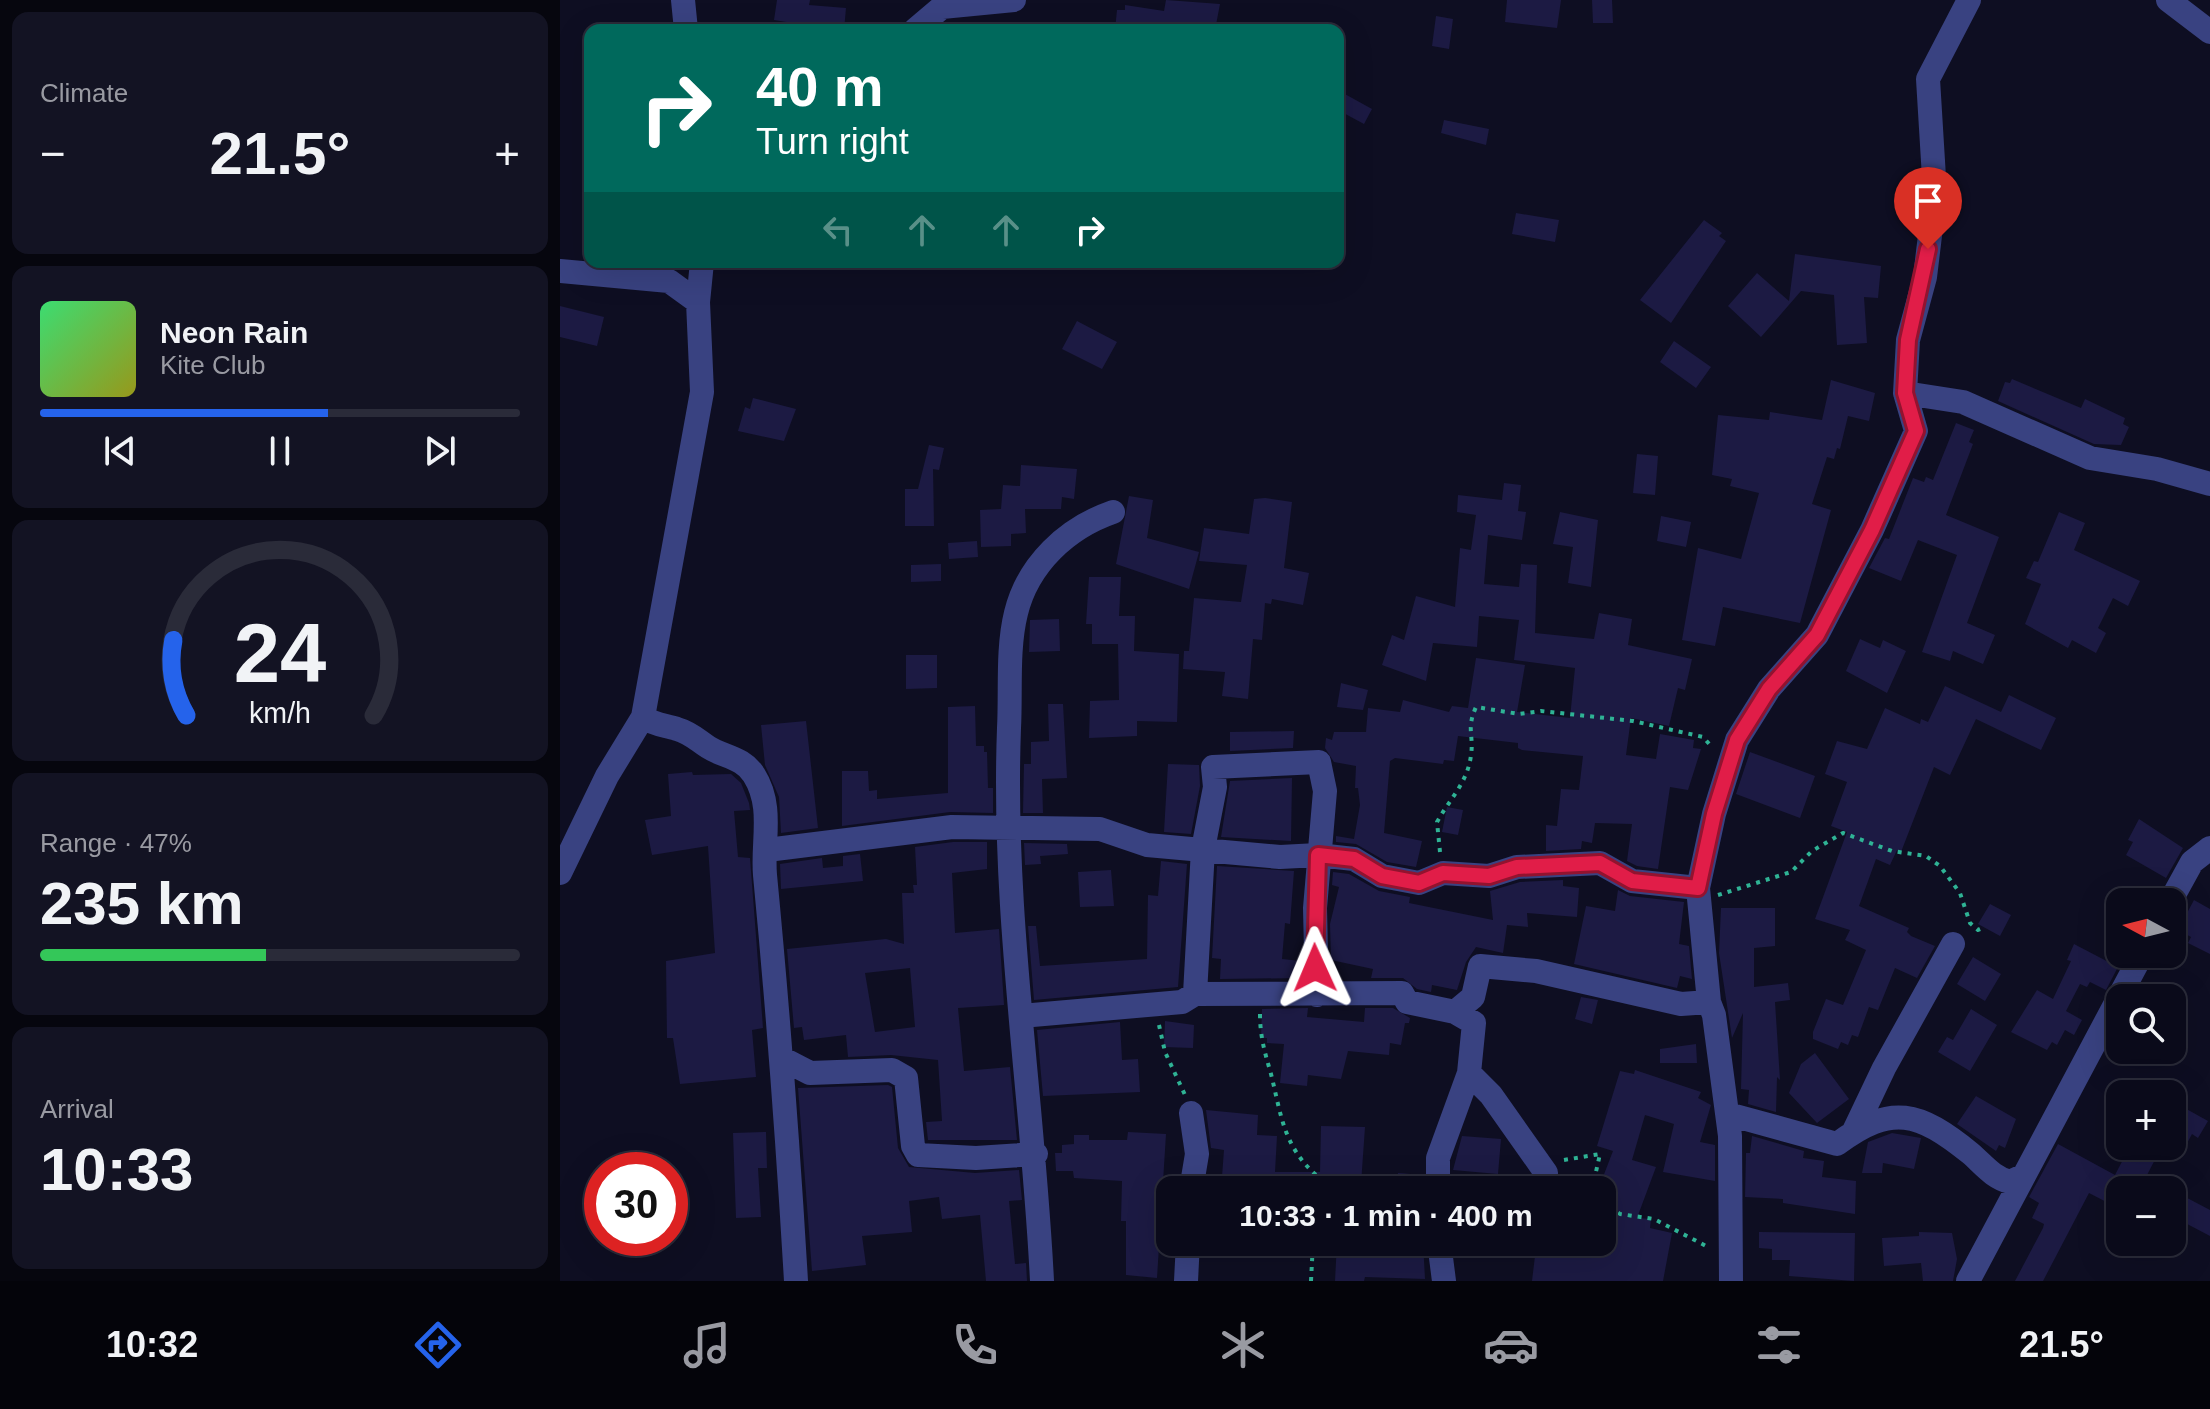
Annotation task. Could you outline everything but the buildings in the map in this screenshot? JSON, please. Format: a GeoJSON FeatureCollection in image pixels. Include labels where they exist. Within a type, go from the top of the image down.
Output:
{"type":"FeatureCollection","features":[{"type":"Feature","properties":{"kind":"street"},"geometry":{"type":"LineString","coordinates":[[683,0],[685,24]]}},
{"type":"Feature","properties":{"kind":"street"},"geometry":{"type":"LineString","coordinates":[[922,24],[942,7],[1014,0]]}},
{"type":"Feature","properties":{"kind":"street"},"geometry":{"type":"LineString","coordinates":[[1731,1281],[1728,1114],[1714,1015],[1709,1002],[1699,889],[1737,740],[1769,689],[1817,635],[1872,530],[1916,431],[1905,393],[1908,340],[1925,277],[1935,194],[1928,79],[1969,0]]}},
{"type":"Feature","properties":{"kind":"street"},"geometry":{"type":"LineString","coordinates":[[2168,0],[2210,32]]}},
{"type":"Feature","properties":{"kind":"street"},"geometry":{"type":"LineString","coordinates":[[560,873],[607,776],[643,717],[702,392],[698,302],[701,268]]}},
{"type":"Feature","properties":{"kind":"street"},"geometry":{"type":"LineString","coordinates":[[560,271],[669,281],[698,302]]}},
{"type":"Feature","properties":{"kind":"street"},"geometry":{"type":"LineString","coordinates":[[1905,393],[1963,402],[2090,458],[2157,469],[2210,484]]}},
{"type":"Feature","properties":{"kind":"street"},"geometry":{"type":"LineString","coordinates":[[1042,1281],[1036,1154],[1021,1016],[1008,828],[1008,751],[1016,612],[1039,566],[1061,538],[1113,512]]}},
{"type":"Feature","properties":{"kind":"street"},"geometry":{"type":"LineString","coordinates":[[643,717],[652,724],[697,737],[709,748],[727,753],[754,774],[766,809],[767,850],[764,865],[783,1059],[796,1281]]}},
{"type":"Feature","properties":{"kind":"street"},"geometry":{"type":"LineString","coordinates":[[1195,994],[1203,849],[1215,787],[1213,767],[1319,762],[1325,791],[1315,924],[1317,995]]}},
{"type":"Feature","properties":{"kind":"street"},"geometry":{"type":"LineString","coordinates":[[767,850],[952,827],[1100,829],[1147,845],[1280,857],[1318,855],[1354,859],[1382,876],[1419,883],[1443,873],[1489,876],[1517,867],[1600,863],[1632,881],[1699,889]]}},
{"type":"Feature","properties":{"kind":"street"},"geometry":{"type":"LineString","coordinates":[[2178,888],[2192,862],[2210,848]]}},
{"type":"Feature","properties":{"kind":"street"},"geometry":{"type":"LineString","coordinates":[[1854,1131],[1884,1068],[1953,944]]}},
{"type":"Feature","properties":{"kind":"street"},"geometry":{"type":"LineString","coordinates":[[1455,1012],[1473,997],[1480,966],[1536,971],[1681,1004],[1709,1002]]}},
{"type":"Feature","properties":{"kind":"street"},"geometry":{"type":"LineString","coordinates":[[1968,1281],[2134,968]]}},
{"type":"Feature","properties":{"kind":"street"},"geometry":{"type":"LineString","coordinates":[[1021,1016],[1182,1002],[1195,994],[1402,993],[1407,1002],[1455,1012],[1474,1023],[1469,1073],[1438,1158],[1438,1176]]}},
{"type":"Feature","properties":{"kind":"street"},"geometry":{"type":"LineString","coordinates":[[783,1059],[810,1073],[892,1070],[906,1078],[913,1146],[918,1155],[976,1158],[1036,1154]]}},
{"type":"Feature","properties":{"kind":"street"},"geometry":{"type":"LineString","coordinates":[[1469,1073],[1491,1095],[1542,1167]]}},
{"type":"Feature","properties":{"kind":"street"},"geometry":{"type":"LineString","coordinates":[[1191,1113],[1197,1154],[1193,1176]]}},
{"type":"Feature","properties":{"kind":"street"},"geometry":{"type":"LineString","coordinates":[[1728,1114],[1837,1144],[1866,1123],[1902,1116],[1933,1125],[1996,1178],[2010,1182],[2023,1176]]}},
{"type":"Feature","properties":{"kind":"street"},"geometry":{"type":"LineString","coordinates":[[1186,1281],[1187,1256]]}},
{"type":"Feature","properties":{"kind":"street"},"geometry":{"type":"LineString","coordinates":[[1441,1256],[1444,1281]]}},
{"type":"Feature","properties":{"kind":"path"},"geometry":{"type":"LineString","coordinates":[[1443,873],[1437,822],[1462,787],[1471,754],[1468,726],[1476,707],[1519,714],[1541,711],[1633,721],[1703,737],[1729,766]]}},
{"type":"Feature","properties":{"kind":"path"},"geometry":{"type":"LineString","coordinates":[[1699,889],[1721,896],[1781,876],[1812,851],[1843,833],[1892,851],[1926,856],[1940,866],[1960,893],[1970,923],[1978,930],[1985,927]]}},
{"type":"Feature","properties":{"kind":"path"},"geometry":{"type":"LineString","coordinates":[[1256,996],[1260,1005],[1261,1046],[1278,1114],[1288,1143],[1315,1176]]}},
{"type":"Feature","properties":{"kind":"path"},"geometry":{"type":"LineString","coordinates":[[1156,1004],[1165,1052],[1191,1113]]}},
{"type":"Feature","properties":{"kind":"path"},"geometry":{"type":"LineString","coordinates":[[1542,1167],[1600,1154],[1595,1176]]}},
{"type":"Feature","properties":{"kind":"path"},"geometry":{"type":"LineString","coordinates":[[1616,1211],[1654,1219],[1699,1239],[1710,1248],[1714,1259]]}},
{"type":"Feature","properties":{"kind":"path"},"geometry":{"type":"LineString","coordinates":[[1311,1281],[1312,1256]]}},
{"type":"Feature","properties":{"kind":"route"},"geometry":{"type":"LineString","coordinates":[[1315,968],[1318,855],[1354,859],[1382,876],[1419,883],[1443,873],[1489,876],[1517,867],[1534,869],[1600,863],[1632,881],[1698,888],[1714,814],[1737,740],[1769,689],[1817,635],[1872,530],[1916,431],[1905,393],[1908,340],[1925,277],[1928,249]]}}]}
